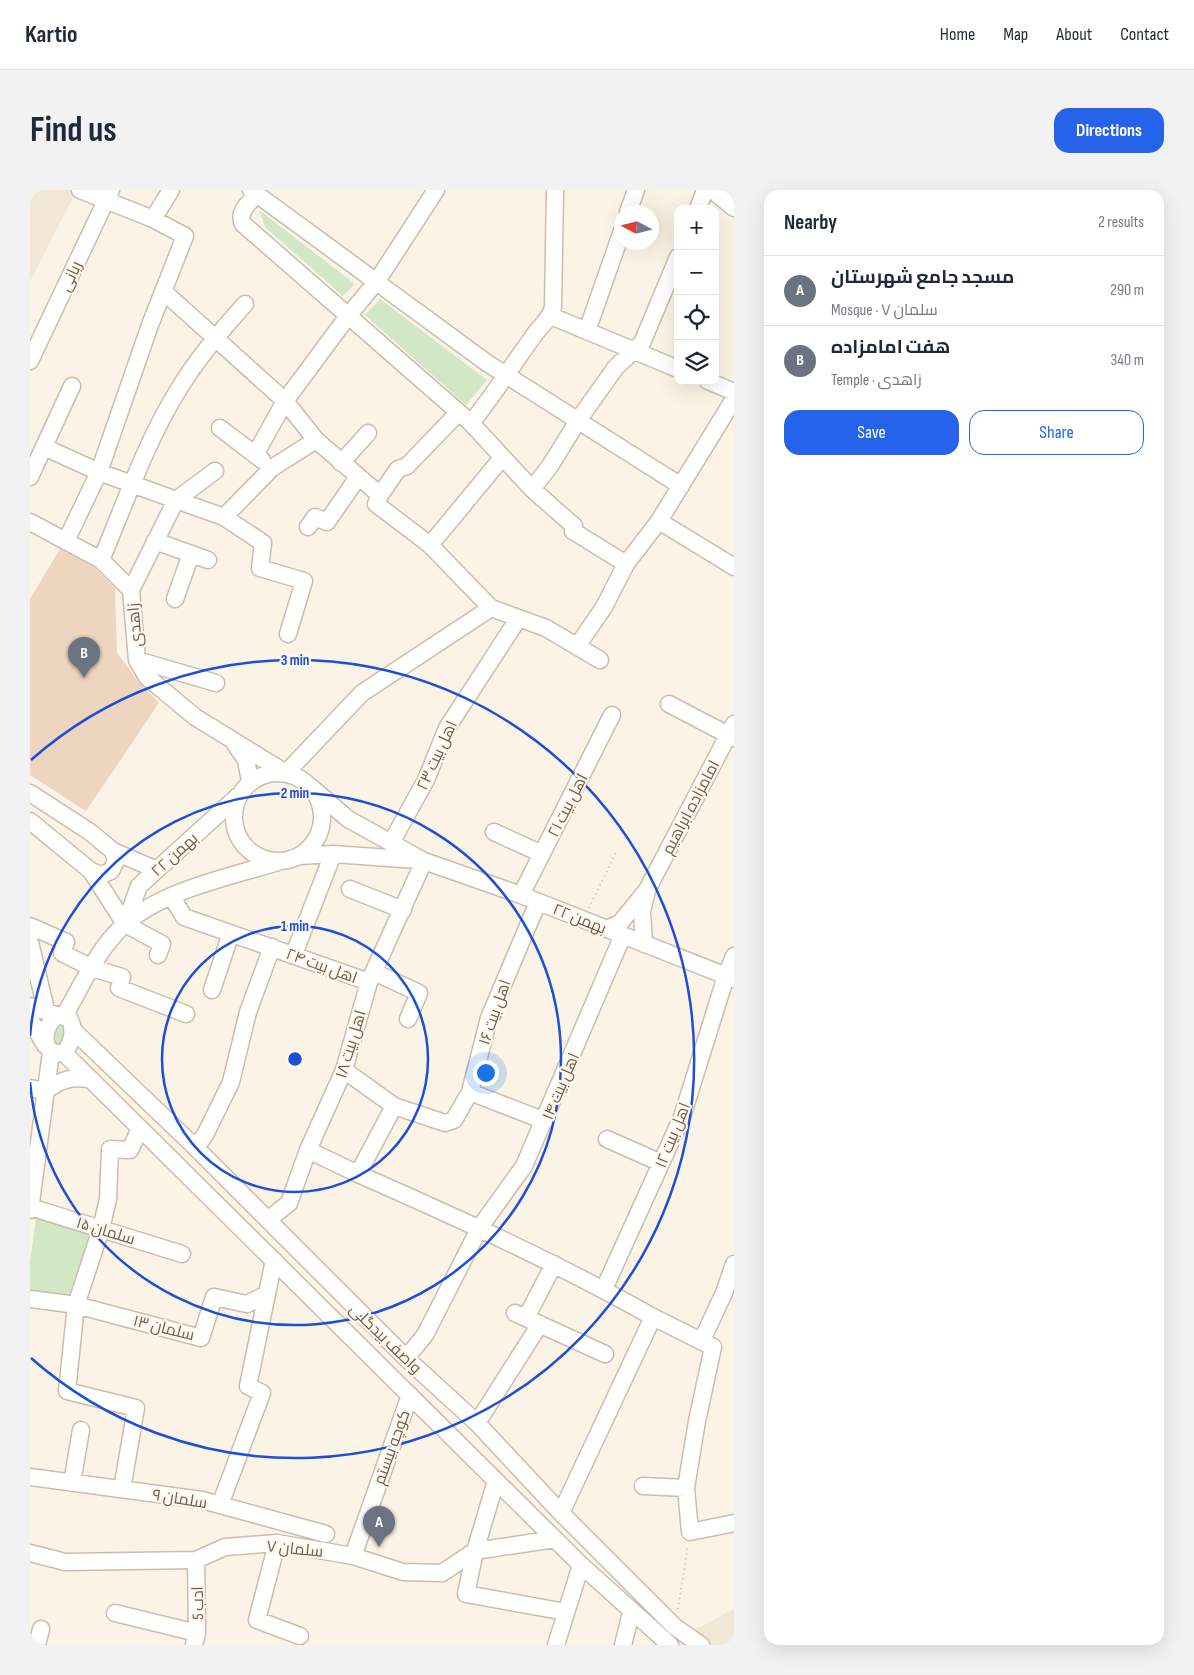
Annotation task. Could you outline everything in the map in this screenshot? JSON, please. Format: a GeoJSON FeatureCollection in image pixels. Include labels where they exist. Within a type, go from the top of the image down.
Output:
{"type":"FeatureCollection","features":[{"type":"Feature","properties":{"kind":"street"},"geometry":{"type":"LineString","coordinates":[[66,541],[99,472],[163,291],[185,236],[108,196],[80,190]]}},
{"type":"Feature","properties":{"kind":"street"},"geometry":{"type":"LineString","coordinates":[[152,219],[171,190]]}},
{"type":"Feature","properties":{"kind":"street"},"geometry":{"type":"LineString","coordinates":[[255,455],[285,401],[348,316],[377,281],[436,190]]}},
{"type":"Feature","properties":{"kind":"street"},"geometry":{"type":"LineString","coordinates":[[554,190],[551,316],[531,340],[508,376],[464,418],[407,466],[398,469],[376,504],[430,545],[492,608],[546,628],[578,645],[600,660]]}},
{"type":"Feature","properties":{"kind":"street"},"geometry":{"type":"LineString","coordinates":[[631,205],[636,190]]}},
{"type":"Feature","properties":{"kind":"street"},"geometry":{"type":"LineString","coordinates":[[699,205],[705,190]]}},
{"type":"Feature","properties":{"kind":"street"},"geometry":{"type":"LineString","coordinates":[[712,190],[734,208]]}},
{"type":"Feature","properties":{"kind":"street"},"geometry":{"type":"LineString","coordinates":[[626,564],[573,530],[574,526],[532,490],[464,418],[243,224],[240,218],[242,212],[254,192],[458,342],[680,486]]}},
{"type":"Feature","properties":{"kind":"street","name":"ربانی"},"geometry":{"type":"LineString","coordinates":[[30,361],[108,196]]}},
{"type":"Feature","properties":{"kind":"street"},"geometry":{"type":"LineString","coordinates":[[587,331],[615,250]]}},
{"type":"Feature","properties":{"kind":"street"},"geometry":{"type":"LineString","coordinates":[[532,490],[616,367],[642,343],[674,266]]}},
{"type":"Feature","properties":{"kind":"street"},"geometry":{"type":"LineString","coordinates":[[163,291],[285,401],[316,440],[380,495]]}},
{"type":"Feature","properties":{"kind":"street"},"geometry":{"type":"LineString","coordinates":[[101,560],[150,442],[177,391],[214,338],[245,304]]}},
{"type":"Feature","properties":{"kind":"street"},"geometry":{"type":"LineString","coordinates":[[551,316],[674,367]]}},
{"type":"Feature","properties":{"kind":"street"},"geometry":{"type":"LineString","coordinates":[[717,385],[734,392]]}},
{"type":"Feature","properties":{"kind":"street"},"geometry":{"type":"LineString","coordinates":[[30,477],[72,386]]}},
{"type":"Feature","properties":{"kind":"street"},"geometry":{"type":"LineString","coordinates":[[578,645],[604,607],[626,564],[659,520],[734,399]]}},
{"type":"Feature","properties":{"kind":"street"},"geometry":{"type":"LineString","coordinates":[[220,428],[272,468]]}},
{"type":"Feature","properties":{"kind":"street"},"geometry":{"type":"LineString","coordinates":[[341,463],[368,433]]}},
{"type":"Feature","properties":{"kind":"street"},"geometry":{"type":"LineString","coordinates":[[224,517],[272,468],[316,440]]}},
{"type":"Feature","properties":{"kind":"street"},"geometry":{"type":"LineString","coordinates":[[44,447],[99,472],[224,517],[263,543],[260,568],[304,582],[288,634]]}},
{"type":"Feature","properties":{"kind":"street"},"geometry":{"type":"LineString","coordinates":[[430,545],[502,458]]}},
{"type":"Feature","properties":{"kind":"street"},"geometry":{"type":"LineString","coordinates":[[131,590],[176,500],[215,471]]}},
{"type":"Feature","properties":{"kind":"street"},"geometry":{"type":"LineString","coordinates":[[308,527],[314,517],[326,522],[358,477]]}},
{"type":"Feature","properties":{"kind":"street"},"geometry":{"type":"LineString","coordinates":[[659,520],[734,567]]}},
{"type":"Feature","properties":{"kind":"street","name":"زاهدی"},"geometry":{"type":"LineString","coordinates":[[30,522],[101,560],[131,590],[137,660],[147,677],[167,696],[195,717],[286,773]]}},
{"type":"Feature","properties":{"kind":"street"},"geometry":{"type":"LineString","coordinates":[[155,541],[208,560]]}},
{"type":"Feature","properties":{"kind":"street"},"geometry":{"type":"LineString","coordinates":[[175,598],[191,554]]}},
{"type":"Feature","properties":{"kind":"street"},"geometry":{"type":"LineString","coordinates":[[286,773],[362,693],[492,608]]}},
{"type":"Feature","properties":{"kind":"street","name":"اهل بیت ۲۳"},"geometry":{"type":"LineString","coordinates":[[391,843],[426,780],[446,728],[518,619]]}},
{"type":"Feature","properties":{"kind":"street"},"geometry":{"type":"LineString","coordinates":[[137,660],[216,682]]}},
{"type":"Feature","properties":{"kind":"street"},"geometry":{"type":"LineString","coordinates":[[669,704],[732,732]]}},
{"type":"Feature","properties":{"kind":"street","name":"اهل بیت ۲۱"},"geometry":{"type":"LineString","coordinates":[[521,895],[612,715]]}},
{"type":"Feature","properties":{"kind":"street","name":"امامزاده ابراهیم"},"geometry":{"type":"LineString","coordinates":[[607,929],[620,923],[647,890],[732,732]]}},
{"type":"Feature","properties":{"kind":"street","name":"زاهدی"},"geometry":{"type":"LineString","coordinates":[[230,738],[246,760],[250,782]]}},
{"type":"Feature","properties":{"kind":"street"},"geometry":{"type":"LineString","coordinates":[[267,773],[286,773],[300,778],[312,787],[321,805],[322,825],[314,843],[299,856],[280,862],[262,859],[246,848],[236,832],[233,814],[238,796],[250,782],[267,773]]}},
{"type":"Feature","properties":{"kind":"street","name":"۲۲ بهمن"},"geometry":{"type":"LineString","coordinates":[[312,787],[348,818],[424,861],[521,895],[730,977]]}},
{"type":"Feature","properties":{"kind":"street"},"geometry":{"type":"LineString","coordinates":[[30,793],[90,832],[113,851],[157,870]]}},
{"type":"Feature","properties":{"kind":"street","name":"۲۲ بهمن"},"geometry":{"type":"LineString","coordinates":[[125,924],[140,886],[238,796]]}},
{"type":"Feature","properties":{"kind":"street"},"geometry":{"type":"LineString","coordinates":[[30,821],[91,871],[101,875],[111,871],[116,861],[113,851]]}},
{"type":"Feature","properties":{"kind":"street"},"geometry":{"type":"LineString","coordinates":[[494,832],[542,854]]}},
{"type":"Feature","properties":{"kind":"street"},"geometry":{"type":"LineString","coordinates":[[294,954],[333,854]]}},
{"type":"Feature","properties":{"kind":"street","name":"۲۲ بهمن"},"geometry":{"type":"LineString","coordinates":[[299,856],[333,854],[424,861]]}},
{"type":"Feature","properties":{"kind":"street","name":"اهل بیت ۱۸"},"geometry":{"type":"LineString","coordinates":[[268,1220],[289,1203],[308,1150],[344,1070],[371,977],[424,861]]}},
{"type":"Feature","properties":{"kind":"street","name":"۲۲ بهمن"},"geometry":{"type":"LineString","coordinates":[[54,1015],[92,968],[113,936],[139,913],[198,886],[280,862]]}},
{"type":"Feature","properties":{"kind":"street"},"geometry":{"type":"LineString","coordinates":[[91,871],[125,924],[162,944],[158,956]]}},
{"type":"Feature","properties":{"kind":"street"},"geometry":{"type":"LineString","coordinates":[[350,889],[403,910]]}},
{"type":"Feature","properties":{"kind":"street","name":"امامزاده ابراهیم"},"geometry":{"type":"LineString","coordinates":[[644,944],[642,911],[647,890]]}},
{"type":"Feature","properties":{"kind":"street","name":"اهل بیت ۲۴"},"geometry":{"type":"LineString","coordinates":[[172,898],[184,917],[418,993],[408,1019]]}},
{"type":"Feature","properties":{"kind":"street","name":"اهل بیت ۱۶"},"geometry":{"type":"LineString","coordinates":[[344,1070],[394,1106],[445,1123],[454,1120],[470,1092],[489,1018],[538,902]]}},
{"type":"Feature","properties":{"kind":"street"},"geometry":{"type":"LineString","coordinates":[[30,926],[66,942],[62,953],[92,968],[122,977],[119,988],[186,1014]]}},
{"type":"Feature","properties":{"kind":"street"},"geometry":{"type":"LineString","coordinates":[[212,990],[231,933]]}},
{"type":"Feature","properties":{"kind":"street","name":"اهل بیت ۱۴"},"geometry":{"type":"LineString","coordinates":[[406,1358],[425,1335],[480,1227],[524,1166],[623,936]]}},
{"type":"Feature","properties":{"kind":"street"},"geometry":{"type":"LineString","coordinates":[[30,942],[54,1015],[69,1046],[54,1050]]}},
{"type":"Feature","properties":{"kind":"street"},"geometry":{"type":"LineString","coordinates":[[196,1148],[206,1133],[231,1082],[248,1012],[272,946]]}},
{"type":"Feature","properties":{"kind":"street","name":"اهل بیت ۱۲"},"geometry":{"type":"LineString","coordinates":[[604,1289],[682,1117],[730,977],[734,956]]}},
{"type":"Feature","properties":{"kind":"street"},"geometry":{"type":"LineString","coordinates":[[54,1015],[48,1024],[45,1040],[54,1050]]}},
{"type":"Feature","properties":{"kind":"street","name":"واصف بیدگلی"},"geometry":{"type":"LineString","coordinates":[[54,1015],[196,1148],[358,1311],[476,1423],[679,1635],[701,1645]]}},
{"type":"Feature","properties":{"kind":"street","name":"واصف بیدگلی"},"geometry":{"type":"LineString","coordinates":[[30,1019],[54,1050],[92,1080],[581,1566],[670,1645]]}},
{"type":"Feature","properties":{"kind":"street"},"geometry":{"type":"LineString","coordinates":[[30,1209],[32,1178],[54,1050]]}},
{"type":"Feature","properties":{"kind":"street"},"geometry":{"type":"LineString","coordinates":[[30,1088],[46,1090],[58,1082],[68,1079],[92,1080]]}},
{"type":"Feature","properties":{"kind":"street"},"geometry":{"type":"LineString","coordinates":[[470,1092],[545,1121]]}},
{"type":"Feature","properties":{"kind":"street"},"geometry":{"type":"LineString","coordinates":[[358,1174],[394,1106]]}},
{"type":"Feature","properties":{"kind":"street"},"geometry":{"type":"LineString","coordinates":[[122,1489],[136,1408],[67,1391],[76,1305],[101,1229],[108,1199],[110,1149],[130,1150],[140,1128]]}},
{"type":"Feature","properties":{"kind":"street"},"geometry":{"type":"LineString","coordinates":[[607,1139],[661,1163]]}},
{"type":"Feature","properties":{"kind":"street"},"geometry":{"type":"LineString","coordinates":[[308,1150],[480,1227],[604,1289],[653,1317],[713,1347],[697,1421],[686,1488],[690,1532],[734,1523]]}},
{"type":"Feature","properties":{"kind":"street","name":"سلمان ۱۵"},"geometry":{"type":"LineString","coordinates":[[30,1209],[182,1254]]}},
{"type":"Feature","properties":{"kind":"street"},"geometry":{"type":"LineString","coordinates":[[220,1505],[262,1393],[248,1386],[274,1260]]}},
{"type":"Feature","properties":{"kind":"street"},"geometry":{"type":"LineString","coordinates":[[476,1423],[554,1264]]}},
{"type":"Feature","properties":{"kind":"street"},"geometry":{"type":"LineString","coordinates":[[702,1340],[724,1293],[734,1264]]}},
{"type":"Feature","properties":{"kind":"street","name":"سلمان ۱۳"},"geometry":{"type":"LineString","coordinates":[[30,1299],[76,1305],[201,1338],[214,1297],[247,1304],[267,1294]]}},
{"type":"Feature","properties":{"kind":"street"},"geometry":{"type":"LineString","coordinates":[[344,1329],[358,1311]]}},
{"type":"Feature","properties":{"kind":"street"},"geometry":{"type":"LineString","coordinates":[[561,1512],[653,1317]]}},
{"type":"Feature","properties":{"kind":"street"},"geometry":{"type":"LineString","coordinates":[[527,1319],[605,1354]]}},
{"type":"Feature","properties":{"kind":"street","name":"کوچه بیستم"},"geometry":{"type":"LineString","coordinates":[[353,1556],[410,1395]]}},
{"type":"Feature","properties":{"kind":"street"},"geometry":{"type":"LineString","coordinates":[[72,1483],[81,1430]]}},
{"type":"Feature","properties":{"kind":"street","name":"سلمان ۹"},"geometry":{"type":"LineString","coordinates":[[30,1477],[202,1500],[326,1534]]}},
{"type":"Feature","properties":{"kind":"street"},"geometry":{"type":"LineString","coordinates":[[496,1481],[475,1551],[466,1594],[566,1612]]}},
{"type":"Feature","properties":{"kind":"street"},"geometry":{"type":"LineString","coordinates":[[643,1486],[686,1488]]}},
{"type":"Feature","properties":{"kind":"street","name":"سلمان ۷"},"geometry":{"type":"LineString","coordinates":[[30,1553],[65,1562],[196,1560],[225,1547],[278,1543],[353,1556],[403,1572],[442,1572],[475,1551],[554,1539]]}},
{"type":"Feature","properties":{"kind":"street"},"geometry":{"type":"LineString","coordinates":[[278,1543],[257,1620],[300,1636]]}},
{"type":"Feature","properties":{"kind":"street","name":"ادب 5"},"geometry":{"type":"LineString","coordinates":[[195,1639],[196,1560]]}},
{"type":"Feature","properties":{"kind":"street"},"geometry":{"type":"LineString","coordinates":[[556,1645],[581,1566]]}},
{"type":"Feature","properties":{"kind":"street"},"geometry":{"type":"LineString","coordinates":[[623,1645],[632,1612]]}},
{"type":"Feature","properties":{"kind":"street"},"geometry":{"type":"LineString","coordinates":[[115,1613],[195,1639]]}},
{"type":"Feature","properties":{"kind":"path"},"geometry":{"type":"LineString","coordinates":[[583,920],[617,850]]}},
{"type":"Feature","properties":{"kind":"path"},"geometry":{"type":"LineString","coordinates":[[679,1635],[690,1532]]}},
{"type":"Feature","properties":{"kind":"shaded area"},"geometry":{"type":"Polygon","coordinates":[[[30,190],[77,190],[30,281],[30,190]]]}},
{"type":"Feature","properties":{"kind":"shaded area"},"geometry":{"type":"Polygon","coordinates":[[[734,1609],[734,1645],[678,1645],[684,1635],[734,1609]]]}},
{"type":"Feature","properties":{"kind":"green space"},"geometry":{"type":"Polygon","coordinates":[[[259,210],[355,284],[343,296],[265,227],[259,210]]]}},
{"type":"Feature","properties":{"kind":"green space"},"geometry":{"type":"Polygon","coordinates":[[[380,299],[487,380],[466,405],[365,315],[380,299]]]}},
{"type":"Feature","properties":{"kind":"green space"},"geometry":{"type":"Polygon","coordinates":[[[56,1021],[67,1025],[63,1045],[54,1048],[51,1028],[56,1021]]]}},
{"type":"Feature","properties":{"kind":"green space"},"geometry":{"type":"Polygon","coordinates":[[[36,1217],[90,1233],[71,1297],[30,1291],[30,1262],[36,1217]]]}},
{"type":"Feature","properties":{"kind":"building"},"geometry":{"type":"Polygon","coordinates":[[[60,549],[95,568],[115,588],[117,653],[139,682],[159,703],[86,811],[30,775],[30,599],[60,549]]]}},
{"type":"Feature","properties":{"kind":"place","name":"هفت امامزاده"},"geometry":{"type":"Point","coordinates":[84,678]}},
{"type":"Feature","properties":{"kind":"place","name":"مسجد جامع شهرستان"},"geometry":{"type":"Point","coordinates":[379,1547]}}]}
